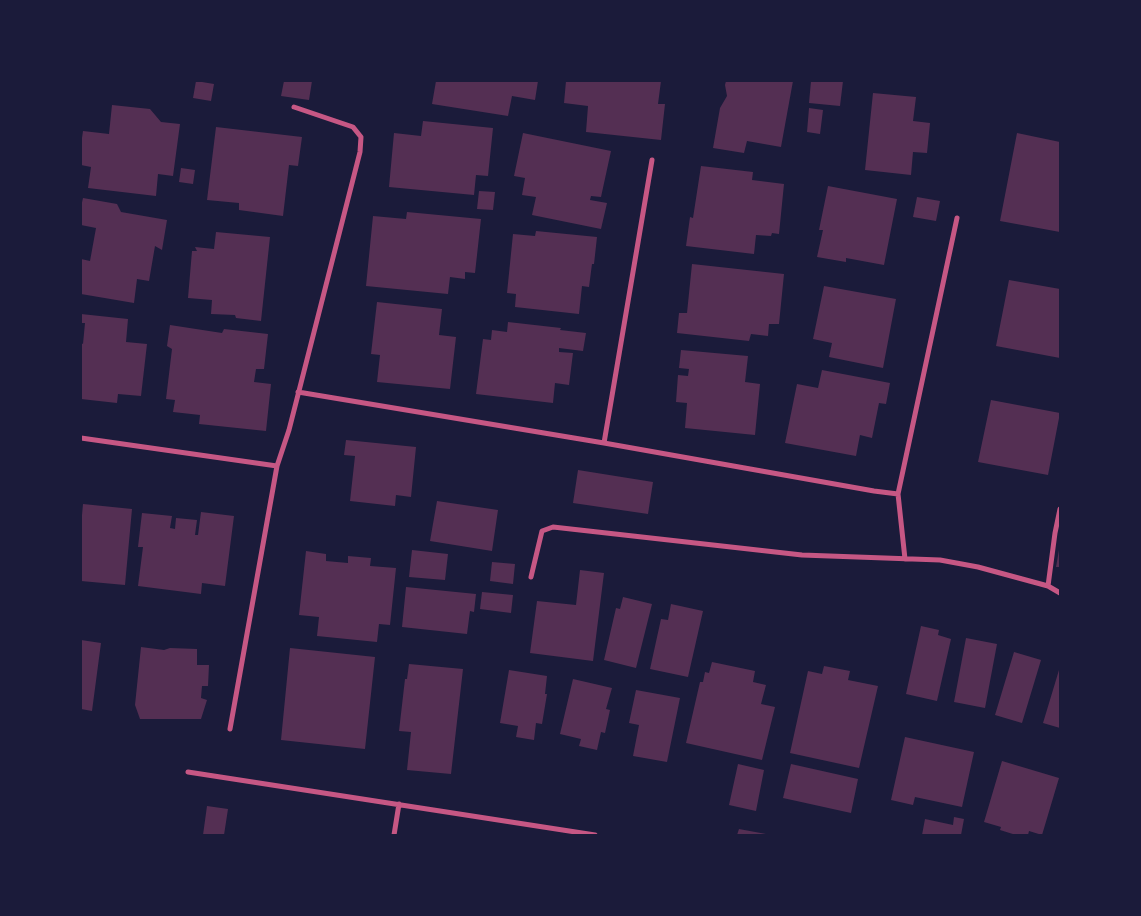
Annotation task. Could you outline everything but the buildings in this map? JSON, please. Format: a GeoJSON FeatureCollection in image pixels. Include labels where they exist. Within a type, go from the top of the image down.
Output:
{"type":"FeatureCollection","features":[{"type":"Feature","properties":{"kind":"street"},"geometry":{"type":"LineString","coordinates":[[230,729],[277,466],[289,430],[360,152],[361,137],[353,127],[294,107]]}},
{"type":"Feature","properties":{"kind":"street"},"geometry":{"type":"LineString","coordinates":[[604,443],[652,160]]}},
{"type":"Feature","properties":{"kind":"street"},"geometry":{"type":"LineString","coordinates":[[905,559],[898,494],[956,218]]}},
{"type":"Feature","properties":{"kind":"street"},"geometry":{"type":"LineString","coordinates":[[298,392],[898,494]]}},
{"type":"Feature","properties":{"kind":"street"},"geometry":{"type":"LineString","coordinates":[[81,438],[277,466]]}},
{"type":"Feature","properties":{"kind":"street"},"geometry":{"type":"LineString","coordinates":[[1048,586],[1060,508]]}},
{"type":"Feature","properties":{"kind":"street"},"geometry":{"type":"LineString","coordinates":[[531,577],[542,530],[551,527],[802,555],[940,560],[978,567],[1048,586],[1060,593]]}},
{"type":"Feature","properties":{"kind":"street"},"geometry":{"type":"LineString","coordinates":[[188,772],[595,835]]}},
{"type":"Feature","properties":{"kind":"street"},"geometry":{"type":"LineString","coordinates":[[394,835],[399,804]]}}]}
